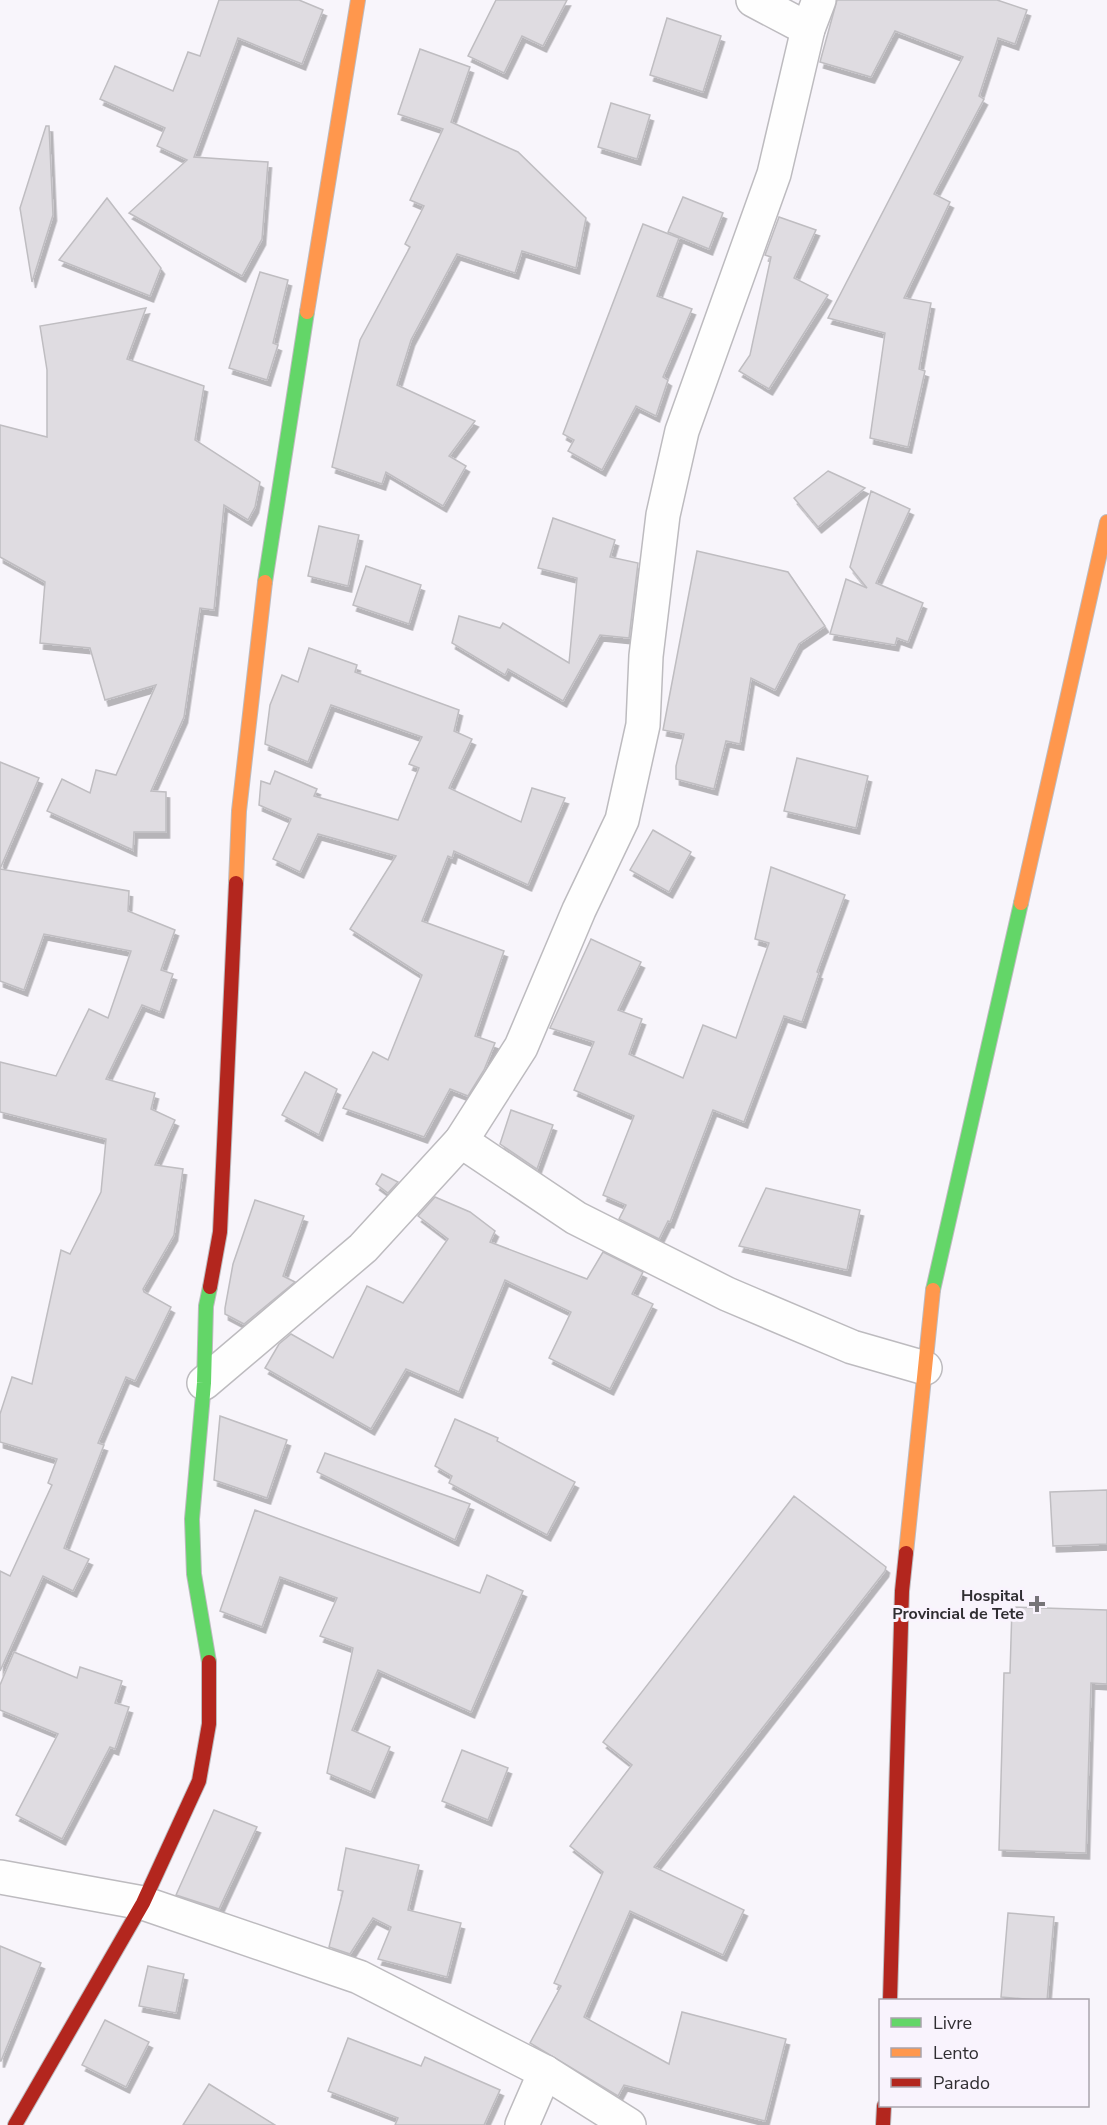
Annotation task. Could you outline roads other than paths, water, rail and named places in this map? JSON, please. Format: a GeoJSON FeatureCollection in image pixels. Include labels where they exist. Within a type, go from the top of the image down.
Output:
{"type":"FeatureCollection","features":[{"type":"Feature","properties":{"kind":"street"},"geometry":{"type":"LineString","coordinates":[[15,2125],[143,1903],[199,1781],[209,1724],[211,1671],[194,1574],[192,1520],[204,1383],[206,1306],[220,1232],[239,811],[270,534],[358,0]]}},
{"type":"Feature","properties":{"kind":"street"},"geometry":{"type":"LineString","coordinates":[[204,1383],[363,1248],[461,1141],[521,1047],[579,910],[622,820],[643,725],[646,656],[663,515],[682,431],[774,174],[813,15],[753,0]]}},
{"type":"Feature","properties":{"kind":"street"},"geometry":{"type":"LineString","coordinates":[[890,1999],[902,1591],[932,1293],[1107,522]]}},
{"type":"Feature","properties":{"kind":"street"},"geometry":{"type":"LineString","coordinates":[[461,1141],[576,1218],[728,1294],[852,1347],[925,1368]]}},
{"type":"Feature","properties":{"kind":"street"},"geometry":{"type":"LineString","coordinates":[[0,1877],[143,1903],[359,1977],[545,2072],[629,2125]]}},
{"type":"Feature","properties":{"kind":"street"},"geometry":{"type":"LineString","coordinates":[[522,2125],[545,2072]]}},
{"type":"Feature","properties":{"kind":"street"},"geometry":{"type":"LineString","coordinates":[[883,2125],[884,2107]]}},
{"type":"Feature","properties":{"kind":"place","name":"Hospital Provincial de Tete"},"geometry":{"type":"Point","coordinates":[1037,1604]}}]}
